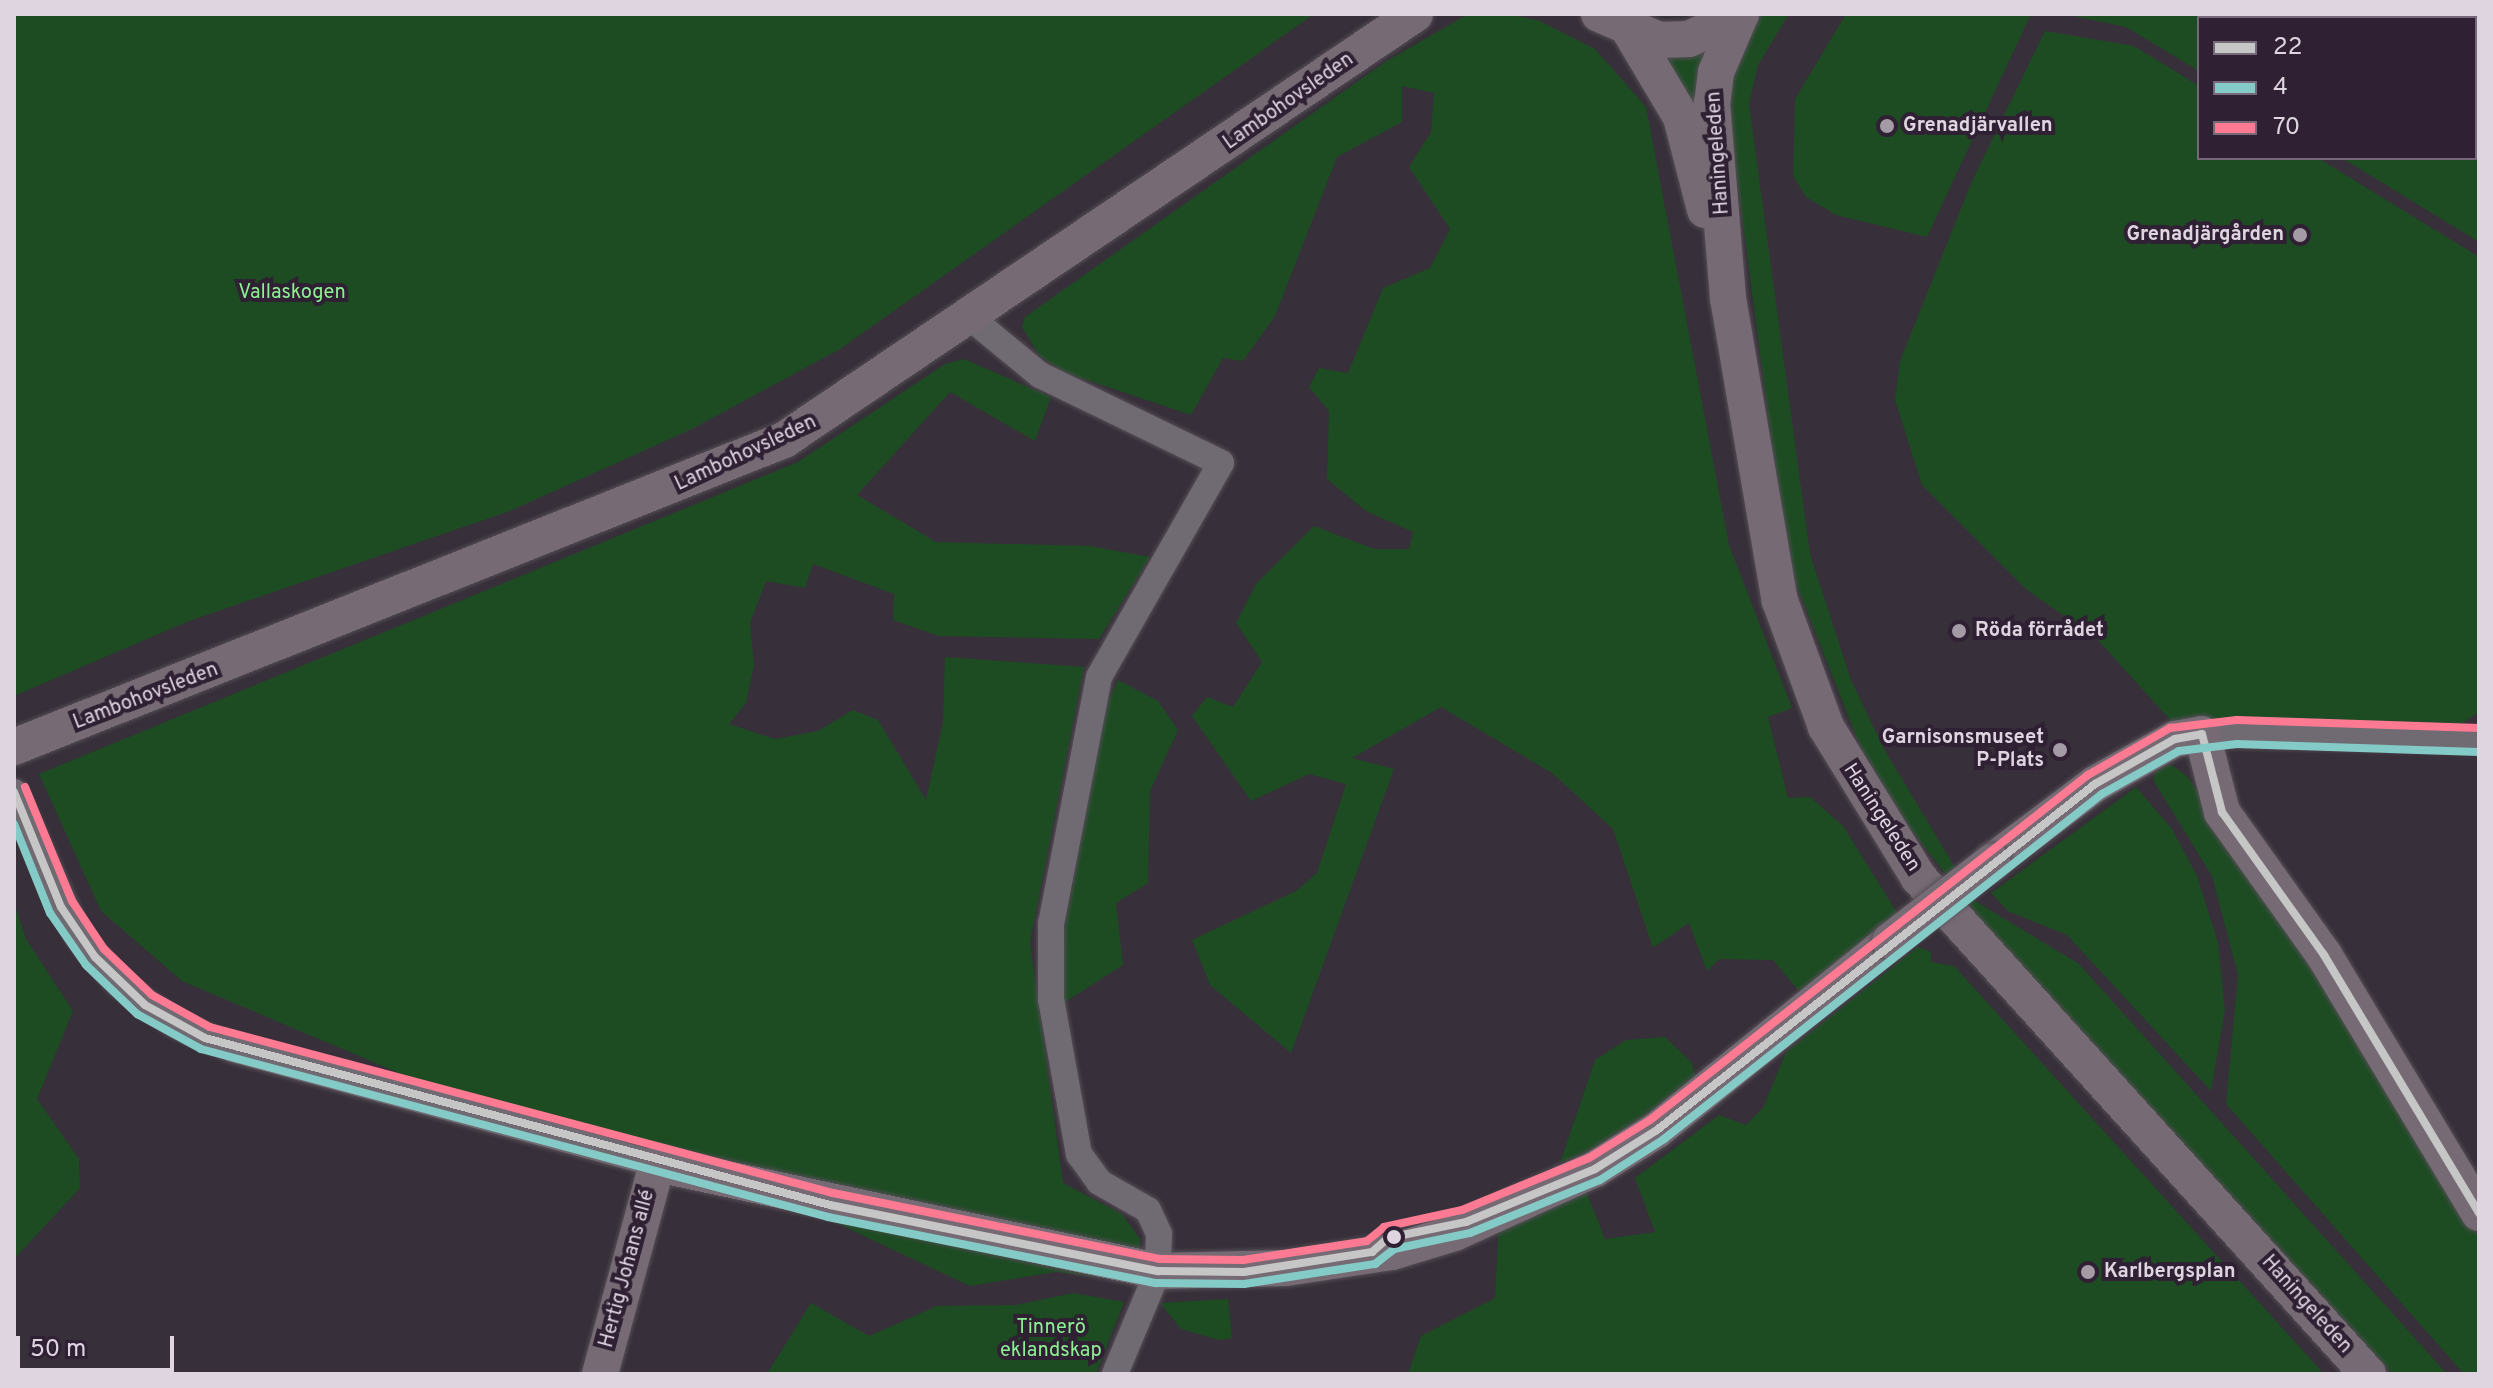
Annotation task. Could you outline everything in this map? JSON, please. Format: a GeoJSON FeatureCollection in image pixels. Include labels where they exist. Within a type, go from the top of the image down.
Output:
{"type":"FeatureCollection","features":[{"type":"Feature","properties":{"kind":"main road"},"geometry":{"type":"LineString","coordinates":[[1599,14],[1631,33],[1689,39],[1741,14]]}},
{"type":"Feature","properties":{"kind":"main road","name":"Haningeleden"},"geometry":{"type":"LineString","coordinates":[[1728,298],[1712,103],[1716,72],[1741,14]]}},
{"type":"Feature","properties":{"kind":"main road","name":"Lambohovsleden"},"geometry":{"type":"LineString","coordinates":[[14,747],[723,469],[844,406],[1414,17]]}},
{"type":"Feature","properties":{"kind":"main road","name":"Haningeleden"},"geometry":{"type":"LineString","coordinates":[[1631,33],[1681,117],[1728,298],[1780,601],[1809,686],[1857,785],[1919,878],[2368,1374]]}},
{"type":"Feature","properties":{"kind":"main road"},"geometry":{"type":"LineString","coordinates":[[657,1164],[1158,1271],[1286,1268],[1372,1252],[1388,1238],[1466,1222],[1574,1180],[1657,1130],[1890,941],[2095,784],[2175,739],[2202,734],[2222,812],[2324,955],[2479,1213]]}},
{"type":"Feature","properties":{"kind":"main road","name":"Hertig Johans allé"},"geometry":{"type":"LineString","coordinates":[[600,1374],[657,1164]]}},
{"type":"Feature","properties":{"kind":"street"},"geometry":{"type":"LineString","coordinates":[[972,319],[1040,375],[1221,463],[1099,677],[1049,950],[1073,1137],[1099,1182],[1156,1223],[1158,1271],[1115,1374]]}},
{"type":"Feature","properties":{"kind":"street"},"geometry":{"type":"LineString","coordinates":[[2202,734],[2479,740]]}},
{"type":"Feature","properties":{"kind":"street"},"geometry":{"type":"LineString","coordinates":[[14,792],[78,935],[117,982],[175,1024],[233,1049],[657,1164]]}},
{"type":"Feature","properties":{"kind":"green space","name":"Vallaskogen"},"geometry":{"type":"Polygon","coordinates":[[[14,14],[1314,14],[840,349],[692,429],[510,511],[189,621],[14,696],[14,14]]]}},
{"type":"Feature","properties":{"kind":"green space"},"geometry":{"type":"Polygon","coordinates":[[[1507,14],[1540,21],[1595,49],[1646,107],[1729,545],[1792,708],[1768,717],[1788,798],[1810,797],[1843,826],[1899,916],[1802,995],[1773,960],[1719,959],[1707,971],[1689,923],[1653,948],[1613,829],[1552,773],[1441,707],[1352,758],[1394,769],[1291,1053],[1210,985],[1192,940],[1296,891],[1317,873],[1346,784],[1309,774],[1251,801],[1192,716],[1207,697],[1233,707],[1262,662],[1236,623],[1256,584],[1314,526],[1374,549],[1409,549],[1413,532],[1366,511],[1327,479],[1329,411],[1309,387],[1319,368],[1348,373],[1383,288],[1430,268],[1450,229],[1409,167],[1431,132],[1434,93],[1402,86],[1402,122],[1337,157],[1275,316],[1243,361],[1223,358],[1191,415],[1063,372],[1039,355],[1022,327],[1025,317],[1385,62],[1465,16],[1507,14]]]}},
{"type":"Feature","properties":{"kind":"green space"},"geometry":{"type":"Polygon","coordinates":[[[1762,14],[1789,14],[1758,65],[1749,104],[1810,554],[1851,680],[1884,749],[1975,901],[2079,964],[2447,1374],[2393,1374],[1984,924],[1910,828],[1860,746],[1795,581],[1772,445],[1726,94],[1735,59],[1762,14]]]}},
{"type":"Feature","properties":{"kind":"green space","name":"Grenadjärvallen"},"geometry":{"type":"Polygon","coordinates":[[[1846,14],[2031,14],[1927,237],[1836,215],[1806,197],[1793,176],[1795,99],[1846,14]]]}},
{"type":"Feature","properties":{"kind":"green space"},"geometry":{"type":"Polygon","coordinates":[[[2064,14],[2479,14],[2479,242],[2345,160],[2477,160],[2477,16],[2197,16],[2197,70],[2126,27],[2064,14]]]}},
{"type":"Feature","properties":{"kind":"green space"},"geometry":{"type":"Polygon","coordinates":[[[2045,31],[2134,46],[2197,85],[2197,160],[2321,160],[2479,257],[2479,712],[2461,724],[2173,723],[2097,639],[2026,589],[1922,485],[1895,400],[1900,361],[1972,181],[2045,31]]]}},
{"type":"Feature","properties":{"kind":"green space"},"geometry":{"type":"Polygon","coordinates":[[[1709,44],[1708,171],[1653,49],[1709,44]]]}},
{"type":"Feature","properties":{"kind":"green space"},"geometry":{"type":"Polygon","coordinates":[[[964,359],[1051,397],[1035,441],[950,392],[857,495],[936,542],[1090,546],[1150,557],[1099,639],[939,636],[893,620],[894,594],[813,564],[805,588],[766,581],[750,623],[754,665],[746,703],[729,724],[775,739],[818,731],[853,710],[878,720],[926,800],[943,722],[945,657],[1084,667],[1030,942],[1063,1183],[1122,1214],[1140,1239],[1140,1253],[711,1158],[425,1084],[182,981],[101,911],[39,774],[798,462],[945,364],[964,359]]]}},
{"type":"Feature","properties":{"kind":"green space"},"geometry":{"type":"Polygon","coordinates":[[[1118,680],[1158,701],[1178,730],[1150,791],[1148,883],[1116,903],[1123,965],[1062,1004],[1065,926],[1106,707],[1118,680]]]}},
{"type":"Feature","properties":{"kind":"green space"},"geometry":{"type":"Polygon","coordinates":[[[2170,764],[2187,776],[2294,933],[2479,1238],[2479,1374],[2464,1374],[2226,1104],[2238,975],[2212,876],[2153,780],[2156,770],[2170,764]]]}},
{"type":"Feature","properties":{"kind":"green space"},"geometry":{"type":"Polygon","coordinates":[[[2136,787],[2172,829],[2197,876],[2218,943],[2225,1010],[2211,1091],[2067,935],[2008,911],[1991,893],[2136,787]]]}},
{"type":"Feature","properties":{"kind":"green space"},"geometry":{"type":"Polygon","coordinates":[[[14,903],[26,939],[73,1011],[37,1099],[79,1159],[80,1188],[14,1259],[14,903]]]}},
{"type":"Feature","properties":{"kind":"green space"},"geometry":{"type":"Polygon","coordinates":[[[1918,947],[1931,952],[1931,962],[1954,966],[2324,1374],[1408,1374],[1421,1336],[1495,1298],[1499,1222],[1586,1191],[1605,1239],[1655,1232],[1635,1178],[1719,1115],[1746,1125],[1763,1108],[1786,1052],[1918,947]]]}},
{"type":"Feature","properties":{"kind":"green space"},"geometry":{"type":"Polygon","coordinates":[[[1665,1037],[1692,1063],[1695,1078],[1607,1143],[1560,1163],[1595,1060],[1626,1040],[1665,1037]]]}},
{"type":"Feature","properties":{"kind":"green space"},"geometry":{"type":"Polygon","coordinates":[[[826,1218],[956,1240],[1116,1280],[1056,1272],[970,1286],[826,1218]]]}},
{"type":"Feature","properties":{"kind":"green space","name":"Tinnerö eklandskap"},"geometry":{"type":"Polygon","coordinates":[[[1073,1293],[1124,1302],[1096,1374],[767,1374],[811,1303],[869,1336],[937,1306],[1016,1305],[1073,1293]]]}},
{"type":"Feature","properties":{"kind":"green space"},"geometry":{"type":"Polygon","coordinates":[[[1228,1299],[1232,1338],[1219,1340],[1181,1329],[1160,1303],[1228,1299]]]}},
{"type":"Feature","properties":{"kind":"transit line","name":"70"},"geometry":{"type":"LineString","coordinates":[[25,787],[72,901],[104,949],[152,995],[210,1027],[833,1193],[1159,1259],[1243,1260],[1367,1241],[1384,1227],[1462,1210],[1589,1158],[1650,1120],[2088,775],[2170,728],[2237,720],[2479,728]]}},
{"type":"Feature","properties":{"kind":"transit line","name":"22"},"geometry":{"type":"LineString","coordinates":[[2202,734],[2222,812],[2324,955],[2479,1213]]}},
{"type":"Feature","properties":{"kind":"transit line","name":"22"},"geometry":{"type":"LineString","coordinates":[[14,792],[61,907],[95,957],[145,1005],[205,1038],[830,1205],[1158,1271],[1244,1272],[1372,1252],[1388,1238],[1466,1222],[1595,1169],[1657,1130],[2095,784],[2175,739],[2202,734]]}},
{"type":"Feature","properties":{"kind":"transit line","name":"4"},"geometry":{"type":"LineString","coordinates":[[14,824],[50,913],[86,965],[137,1014],[201,1049],[828,1217],[1156,1283],[1244,1284],[1375,1264],[1394,1249],[1470,1233],[1600,1180],[1664,1139],[2102,794],[2179,751],[2237,744],[2479,752]]}},
{"type":"Feature","properties":{"kind":"place","name":"Grenadjärvallen"},"geometry":{"type":"Point","coordinates":[1887,126]}},
{"type":"Feature","properties":{"kind":"place","name":"Grenadjärgården"},"geometry":{"type":"Point","coordinates":[2300,235]}},
{"type":"Feature","properties":{"kind":"place","name":"Röda förrådet"},"geometry":{"type":"Point","coordinates":[1959,631]}},
{"type":"Feature","properties":{"kind":"place","name":"Garnisonsmuseet P-Plats"},"geometry":{"type":"Point","coordinates":[2060,750]}},
{"type":"Feature","properties":{"kind":"place","name":"Karlbergsplan"},"geometry":{"type":"Point","coordinates":[2088,1272]}}]}
